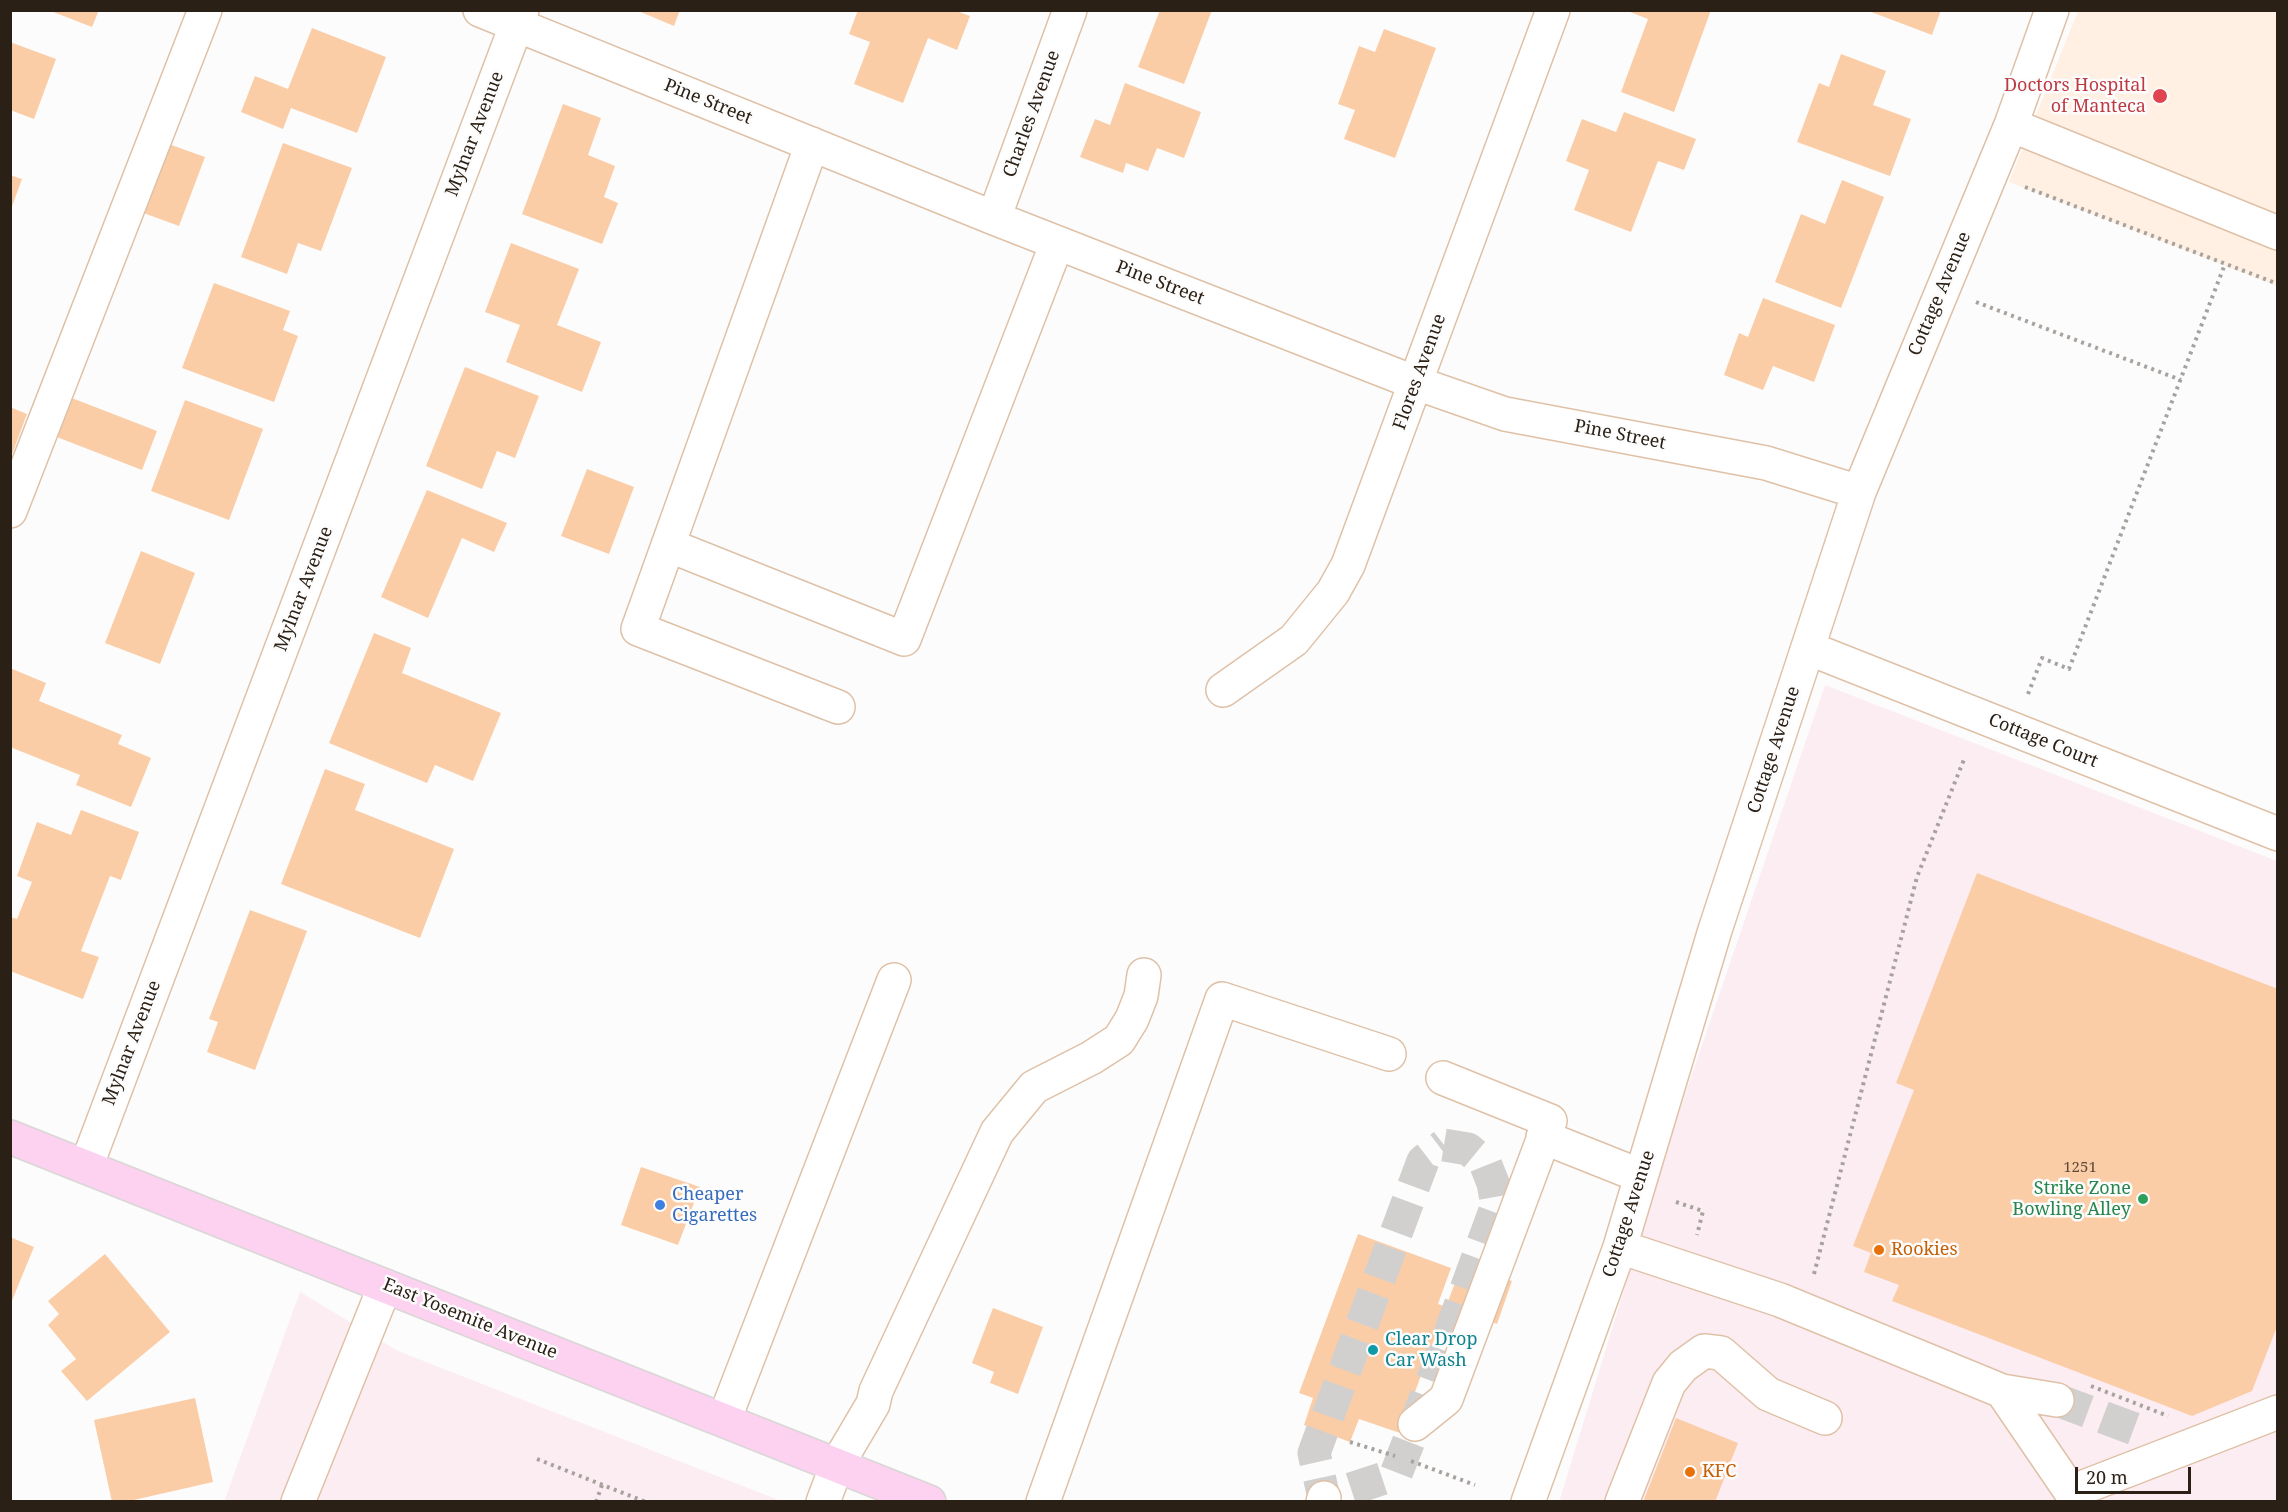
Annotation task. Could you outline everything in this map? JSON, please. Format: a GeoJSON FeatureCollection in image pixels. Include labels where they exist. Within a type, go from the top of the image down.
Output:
{"type":"FeatureCollection","features":[{"type":"Feature","properties":{"kind":"main road","name":"East Yosemite Avenue"},"geometry":{"type":"LineString","coordinates":[[10,1137],[929,1502]]}},
{"type":"Feature","properties":{"kind":"street"},"geometry":{"type":"LineString","coordinates":[[10,511],[205,10]]}},
{"type":"Feature","properties":{"kind":"street","name":"Pine Street"},"geometry":{"type":"LineString","coordinates":[[480,10],[519,17],[812,144],[1057,243],[1416,383],[1505,414],[1766,462],[1859,492]]}},
{"type":"Feature","properties":{"kind":"street","name":"Charles Avenue"},"geometry":{"type":"LineString","coordinates":[[994,218],[1070,10]]}},
{"type":"Feature","properties":{"kind":"street","name":"Flores Avenue"},"geometry":{"type":"LineString","coordinates":[[1223,690],[1294,640],[1333,592],[1348,565],[1553,10]]}},
{"type":"Feature","properties":{"kind":"street","name":"Cottage Avenue"},"geometry":{"type":"LineString","coordinates":[[1528,1502],[1620,1247],[1715,930],[1859,492],[2011,125],[2052,10]]}},
{"type":"Feature","properties":{"kind":"street","name":"Mylnar Avenue"},"geometry":{"type":"LineString","coordinates":[[86,1167],[519,17]]}},
{"type":"Feature","properties":{"kind":"street"},"geometry":{"type":"LineString","coordinates":[[2011,125],[2277,233]]}},
{"type":"Feature","properties":{"kind":"street"},"geometry":{"type":"LineString","coordinates":[[812,144],[638,629],[838,706]]}},
{"type":"Feature","properties":{"kind":"street"},"geometry":{"type":"LineString","coordinates":[[668,545],[904,639],[1057,243]]}},
{"type":"Feature","properties":{"kind":"street","name":"Cottage Court"},"geometry":{"type":"LineString","coordinates":[[1808,648],[2277,834]]}},
{"type":"Feature","properties":{"kind":"street"},"geometry":{"type":"LineString","coordinates":[[823,1502],[837,1465],[873,1404],[876,1391],[997,1132],[1034,1087],[1091,1059],[1119,1040],[1141,996],[1144,975]]}},
{"type":"Feature","properties":{"kind":"street"},"geometry":{"type":"LineString","coordinates":[[724,1420],[894,980]]}},
{"type":"Feature","properties":{"kind":"street"},"geometry":{"type":"LineString","coordinates":[[1044,1502],[1222,999],[1389,1054]]}},
{"type":"Feature","properties":{"kind":"street"},"geometry":{"type":"LineString","coordinates":[[1415,1424],[1446,1399],[1550,1121],[1443,1078]]}},
{"type":"Feature","properties":{"kind":"street"},"geometry":{"type":"LineString","coordinates":[[1544,1137],[1641,1176]]}},
{"type":"Feature","properties":{"kind":"street"},"geometry":{"type":"LineString","coordinates":[[1620,1247],[1780,1300],[2002,1391],[2057,1400]]}},
{"type":"Feature","properties":{"kind":"street"},"geometry":{"type":"LineString","coordinates":[[298,1502],[385,1286]]}},
{"type":"Feature","properties":{"kind":"street"},"geometry":{"type":"LineString","coordinates":[[1622,1502],[1669,1383],[1683,1366],[1704,1351],[1721,1353],[1768,1394],[1825,1418]]}},
{"type":"Feature","properties":{"kind":"street"},"geometry":{"type":"LineString","coordinates":[[2002,1391],[2071,1492],[2165,1434],[2277,1412]]}},
{"type":"Feature","properties":{"kind":"path"},"geometry":{"type":"LineString","coordinates":[[2015,183],[2277,284]]}},
{"type":"Feature","properties":{"kind":"path"},"geometry":{"type":"LineString","coordinates":[[2028,694],[2042,658],[2069,669],[2225,264]]}},
{"type":"Feature","properties":{"kind":"path"},"geometry":{"type":"LineString","coordinates":[[1972,300],[2181,380]]}},
{"type":"Feature","properties":{"kind":"path"},"geometry":{"type":"LineString","coordinates":[[1813,1277],[1917,877],[1965,757]]}},
{"type":"Feature","properties":{"kind":"path"},"geometry":{"type":"LineString","coordinates":[[1676,1202],[1703,1211],[1697,1236],[1707,1239]]}},
{"type":"Feature","properties":{"kind":"path"},"geometry":{"type":"LineString","coordinates":[[2085,1384],[2165,1434]]}},
{"type":"Feature","properties":{"kind":"path"},"geometry":{"type":"LineString","coordinates":[[537,1459],[646,1502]]}},
{"type":"Feature","properties":{"kind":"path"},"geometry":{"type":"LineString","coordinates":[[596,1502],[602,1485]]}},
{"type":"Feature","properties":{"kind":"shaded area","name":"Doctors Hospital of Manteca"},"geometry":{"type":"Polygon","coordinates":[[[2078,11],[2277,11],[2277,286],[2009,182],[2078,11]]]}},
{"type":"Feature","properties":{"kind":"shaded area"},"geometry":{"type":"Polygon","coordinates":[[[1825,685],[2277,861],[2277,1501],[1559,1502],[1675,1124],[1825,685]]]}},
{"type":"Feature","properties":{"kind":"shaded area"},"geometry":{"type":"Polygon","coordinates":[[[300,1292],[398,1351],[781,1501],[224,1502],[300,1292]]]}},
{"type":"Feature","properties":{"kind":"building"},"geometry":{"type":"Polygon","coordinates":[[[48,10],[99,10],[92,27],[48,10]]]}},
{"type":"Feature","properties":{"kind":"building"},"geometry":{"type":"Polygon","coordinates":[[[636,10],[680,10],[674,26],[636,10]]]}},
{"type":"Feature","properties":{"kind":"building"},"geometry":{"type":"Polygon","coordinates":[[[858,10],[954,10],[970,16],[957,50],[928,38],[903,103],[854,84],[870,42],[849,34],[858,10]]]}},
{"type":"Feature","properties":{"kind":"building"},"geometry":{"type":"Polygon","coordinates":[[[1160,10],[1212,10],[1184,84],[1138,67],[1160,10]]]}},
{"type":"Feature","properties":{"kind":"building"},"geometry":{"type":"Polygon","coordinates":[[[1625,10],[1711,10],[1674,112],[1621,92],[1648,19],[1625,10]]]}},
{"type":"Feature","properties":{"kind":"building"},"geometry":{"type":"Polygon","coordinates":[[[1866,10],[1941,10],[1932,35],[1866,10]]]}},
{"type":"Feature","properties":{"kind":"building"},"geometry":{"type":"Polygon","coordinates":[[[312,28],[386,57],[357,133],[291,108],[283,129],[241,112],[255,76],[288,89],[312,28]]]}},
{"type":"Feature","properties":{"kind":"building"},"geometry":{"type":"Polygon","coordinates":[[[1384,29],[1436,48],[1395,158],[1344,139],[1355,110],[1338,104],[1359,46],[1375,52],[1384,29]]]}},
{"type":"Feature","properties":{"kind":"building"},"geometry":{"type":"Polygon","coordinates":[[[10,42],[56,59],[34,119],[10,110],[10,42]]]}},
{"type":"Feature","properties":{"kind":"building"},"geometry":{"type":"Polygon","coordinates":[[[1841,54],[1886,71],[1873,105],[1911,119],[1890,176],[1797,142],[1819,83],[1829,87],[1841,54]]]}},
{"type":"Feature","properties":{"kind":"building"},"geometry":{"type":"Polygon","coordinates":[[[1125,83],[1201,112],[1184,158],[1157,148],[1148,171],[1126,163],[1123,173],[1080,157],[1095,119],[1110,125],[1125,83]]]}},
{"type":"Feature","properties":{"kind":"building"},"geometry":{"type":"Polygon","coordinates":[[[563,104],[601,118],[588,155],[615,166],[604,197],[618,203],[602,244],[522,214],[563,104]]]}},
{"type":"Feature","properties":{"kind":"building"},"geometry":{"type":"Polygon","coordinates":[[[1624,112],[1696,139],[1684,170],[1658,161],[1631,232],[1574,210],[1589,170],[1566,161],[1582,119],[1616,132],[1624,112]]]}},
{"type":"Feature","properties":{"kind":"building"},"geometry":{"type":"Polygon","coordinates":[[[163,142],[205,157],[179,226],[138,211],[163,142]]]}},
{"type":"Feature","properties":{"kind":"building"},"geometry":{"type":"Polygon","coordinates":[[[283,143],[352,168],[321,251],[298,243],[287,274],[241,257],[283,143]]]}},
{"type":"Feature","properties":{"kind":"building"},"geometry":{"type":"Polygon","coordinates":[[[10,175],[22,179],[11,209],[10,209],[10,175]]]}},
{"type":"Feature","properties":{"kind":"building"},"geometry":{"type":"Polygon","coordinates":[[[1842,180],[1884,197],[1841,308],[1775,282],[1801,214],[1825,224],[1842,180]]]}},
{"type":"Feature","properties":{"kind":"building"},"geometry":{"type":"Polygon","coordinates":[[[511,243],[579,269],[557,325],[601,342],[582,392],[506,362],[520,325],[485,312],[511,243]]]}},
{"type":"Feature","properties":{"kind":"building"},"geometry":{"type":"Polygon","coordinates":[[[214,283],[290,311],[283,330],[298,336],[274,402],[182,368],[214,283]]]}},
{"type":"Feature","properties":{"kind":"building"},"geometry":{"type":"Polygon","coordinates":[[[1763,298],[1835,325],[1814,382],[1773,366],[1763,390],[1724,375],[1739,333],[1748,337],[1763,298]]]}},
{"type":"Feature","properties":{"kind":"building"},"geometry":{"type":"Polygon","coordinates":[[[465,367],[539,396],[515,458],[497,451],[482,489],[426,466],[465,367]]]}},
{"type":"Feature","properties":{"kind":"building"},"geometry":{"type":"Polygon","coordinates":[[[64,395],[157,431],[142,470],[49,434],[64,395]]]}},
{"type":"Feature","properties":{"kind":"building"},"geometry":{"type":"Polygon","coordinates":[[[185,400],[263,429],[229,520],[151,491],[185,400]]]}},
{"type":"Feature","properties":{"kind":"building"},"geometry":{"type":"Polygon","coordinates":[[[10,407],[27,414],[11,457],[10,457],[10,407]]]}},
{"type":"Feature","properties":{"kind":"building"},"geometry":{"type":"Polygon","coordinates":[[[587,469],[634,487],[609,554],[561,536],[587,469]]]}},
{"type":"Feature","properties":{"kind":"building"},"geometry":{"type":"Polygon","coordinates":[[[427,490],[507,523],[494,552],[462,538],[428,618],[381,597],[427,490]]]}},
{"type":"Feature","properties":{"kind":"building"},"geometry":{"type":"Polygon","coordinates":[[[141,551],[195,573],[160,664],[105,643],[141,551]]]}},
{"type":"Feature","properties":{"kind":"building"},"geometry":{"type":"Polygon","coordinates":[[[374,633],[411,648],[402,673],[501,713],[473,781],[435,765],[427,783],[329,743],[374,633]]]}},
{"type":"Feature","properties":{"kind":"building"},"geometry":{"type":"Polygon","coordinates":[[[10,668],[46,683],[39,701],[122,735],[118,744],[151,758],[131,807],[76,785],[80,775],[10,747],[10,668]]]}},
{"type":"Feature","properties":{"kind":"building"},"geometry":{"type":"Polygon","coordinates":[[[325,769],[365,784],[355,810],[454,849],[420,938],[281,884],[325,769]]]}},
{"type":"Feature","properties":{"kind":"building"},"geometry":{"type":"Polygon","coordinates":[[[81,810],[139,832],[121,880],[110,876],[81,951],[99,957],[83,999],[10,971],[10,917],[17,919],[32,882],[17,876],[37,822],[71,835],[81,810]]]}},
{"type":"Feature","properties":{"kind":"building"},"geometry":{"type":"Polygon","coordinates":[[[1977,873],[2278,989],[2278,1324],[2252,1391],[2192,1416],[1892,1301],[1899,1285],[1864,1272],[1871,1253],[1853,1246],[1914,1090],[1896,1083],[1977,873]]]}},
{"type":"Feature","properties":{"kind":"building"},"geometry":{"type":"Polygon","coordinates":[[[250,910],[307,931],[255,1070],[207,1052],[218,1022],[209,1019],[250,910]]]}},
{"type":"Feature","properties":{"kind":"building"},"geometry":{"type":"Polygon","coordinates":[[[641,1167],[700,1187],[678,1245],[621,1225],[641,1167]]]}},
{"type":"Feature","properties":{"kind":"building","name":"Clear Drop Car Wash"},"geometry":{"type":"Polygon","coordinates":[[[1358,1234],[1451,1268],[1438,1304],[1446,1307],[1400,1433],[1359,1419],[1350,1442],[1304,1425],[1313,1398],[1299,1393],[1358,1234]]]}},
{"type":"Feature","properties":{"kind":"building"},"geometry":{"type":"Polygon","coordinates":[[[10,1237],[34,1247],[11,1303],[10,1303],[10,1237]]]}},
{"type":"Feature","properties":{"kind":"building"},"geometry":{"type":"Polygon","coordinates":[[[105,1254],[170,1332],[87,1401],[61,1371],[76,1359],[48,1325],[59,1314],[48,1301],[105,1254]]]}},
{"type":"Feature","properties":{"kind":"building"},"geometry":{"type":"Polygon","coordinates":[[[1463,1262],[1512,1281],[1497,1324],[1447,1304],[1463,1262]]]}},
{"type":"Feature","properties":{"kind":"building"},"geometry":{"type":"Polygon","coordinates":[[[993,1308],[1043,1327],[1018,1394],[990,1383],[994,1372],[972,1363],[993,1308]]]}},
{"type":"Feature","properties":{"kind":"building"},"geometry":{"type":"Polygon","coordinates":[[[195,1398],[213,1482],[125,1502],[112,1502],[94,1420],[195,1398]]]}},
{"type":"Feature","properties":{"kind":"building","name":"KFC"},"geometry":{"type":"Polygon","coordinates":[[[1676,1418],[1738,1443],[1715,1502],[1643,1502],[1676,1418]]]}},
{"type":"Feature","properties":{"kind":"tunnel"},"geometry":{"type":"LineString","coordinates":[[1444,1145],[1468,1149],[1485,1163],[1493,1183],[1497,1205],[1396,1474],[1324,1498],[1314,1453],[1423,1161],[1444,1145]]}},
{"type":"Feature","properties":{"kind":"tunnel"},"geometry":{"type":"LineString","coordinates":[[2057,1400],[2148,1434]]}},
{"type":"Feature","properties":{"kind":"place","name":"Doctors Hospital of Manteca"},"geometry":{"type":"Point","coordinates":[2160,96]}},
{"type":"Feature","properties":{"kind":"place","name":"Strike Zone Bowling Alley"},"geometry":{"type":"Point","coordinates":[2143,1199]}},
{"type":"Feature","properties":{"kind":"place","name":"Cheaper Cigarettes"},"geometry":{"type":"Point","coordinates":[660,1205]}},
{"type":"Feature","properties":{"kind":"place","name":"Rookies"},"geometry":{"type":"Point","coordinates":[1879,1250]}},
{"type":"Feature","properties":{"kind":"place","name":"Clear Drop Car Wash"},"geometry":{"type":"Point","coordinates":[1373,1350]}},
{"type":"Feature","properties":{"kind":"place","name":"KFC"},"geometry":{"type":"Point","coordinates":[1690,1472]}}]}
